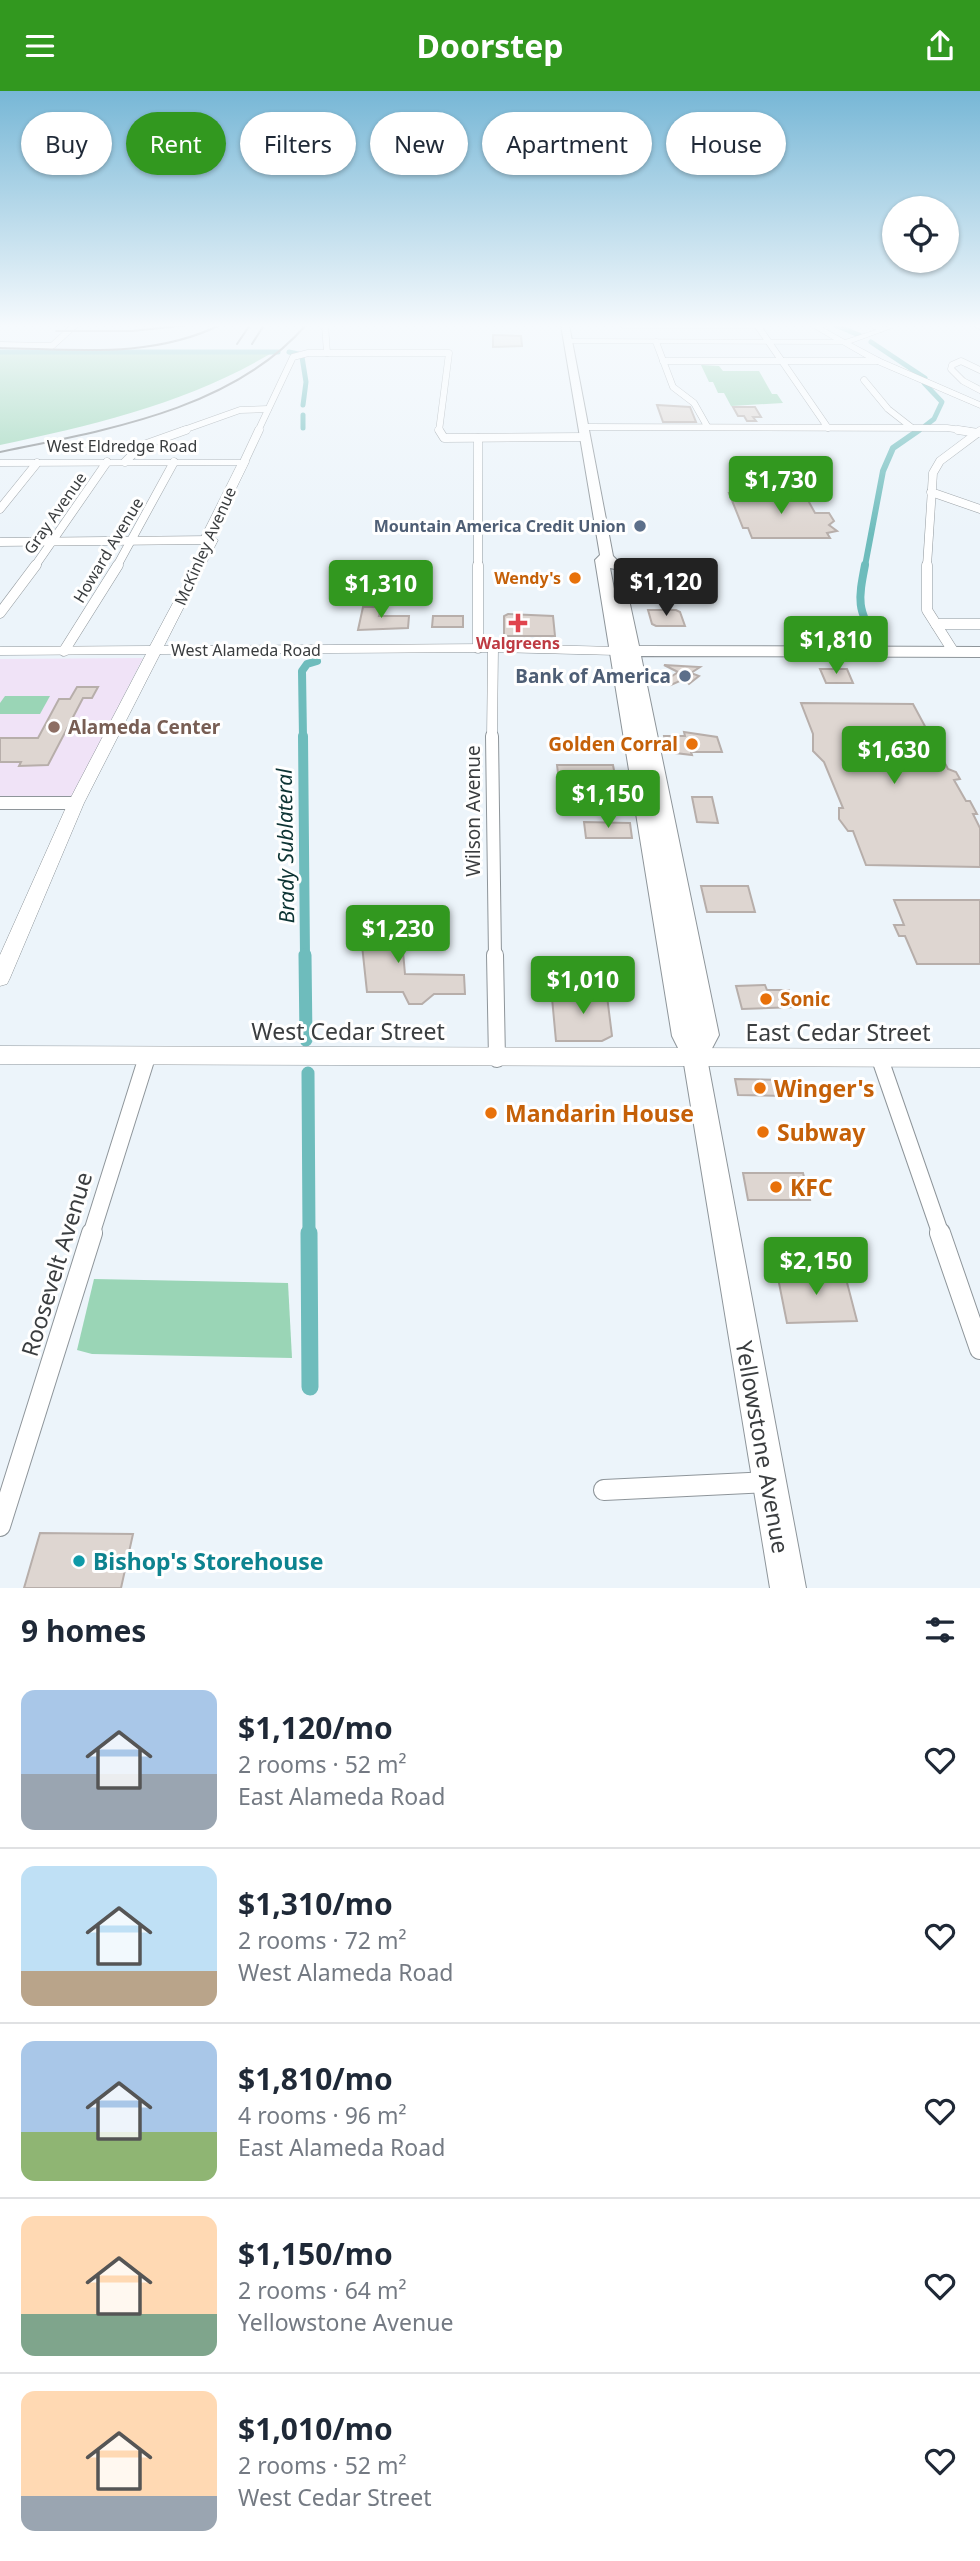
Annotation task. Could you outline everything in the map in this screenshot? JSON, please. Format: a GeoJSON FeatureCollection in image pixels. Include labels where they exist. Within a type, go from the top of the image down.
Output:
{"type":"FeatureCollection","features":[{"type":"Feature","properties":{"kind":"main road","name":"Yellowstone Avenue"},"geometry":{"type":"LineString","coordinates":[[578,395],[607,557],[614,560],[624,647],[707,1035],[695,1058],[788,1588]]}},
{"type":"Feature","properties":{"kind":"main road"},"geometry":{"type":"LineString","coordinates":[[624,647],[978,654]]}},
{"type":"Feature","properties":{"kind":"street","name":"McKinley Avenue"},"geometry":{"type":"LineString","coordinates":[[0,978],[76,803],[212,540],[207,537],[275,395]]}},
{"type":"Feature","properties":{"kind":"street"},"geometry":{"type":"LineString","coordinates":[[444,395],[440,436],[478,438],[707,426],[911,427],[979,432]]}},
{"type":"Feature","properties":{"kind":"street"},"geometry":{"type":"LineString","coordinates":[[683,395],[694,403],[707,426]]}},
{"type":"Feature","properties":{"kind":"street"},"geometry":{"type":"LineString","coordinates":[[805,395],[828,428]]}},
{"type":"Feature","properties":{"kind":"street"},"geometry":{"type":"LineString","coordinates":[[876,395],[888,409],[898,414],[911,427]]}},
{"type":"Feature","properties":{"kind":"street"},"geometry":{"type":"LineString","coordinates":[[957,395],[980,405]]}},
{"type":"Feature","properties":{"kind":"street"},"geometry":{"type":"LineString","coordinates":[[969,400],[980,398]]}},
{"type":"Feature","properties":{"kind":"street"},"geometry":{"type":"LineString","coordinates":[[125,462],[141,446],[153,441],[240,410],[268,409]]}},
{"type":"Feature","properties":{"kind":"street"},"geometry":{"type":"LineString","coordinates":[[953,652],[927,610],[925,597],[933,473],[940,461],[979,432]]}},
{"type":"Feature","properties":{"kind":"street","name":"Wilson Avenue"},"geometry":{"type":"LineString","coordinates":[[478,438],[485,648],[494,714],[491,765],[497,1059]]}},
{"type":"Feature","properties":{"kind":"street","name":"Gray Avenue"},"geometry":{"type":"LineString","coordinates":[[0,613],[54,541],[107,462]]}},
{"type":"Feature","properties":{"kind":"street","name":"Howard Avenue"},"geometry":{"type":"LineString","coordinates":[[64,651],[133,541],[174,462]]}},
{"type":"Feature","properties":{"kind":"street","name":"West Eldredge Road"},"geometry":{"type":"LineString","coordinates":[[0,463],[244,462]]}},
{"type":"Feature","properties":{"kind":"street"},"geometry":{"type":"LineString","coordinates":[[0,509],[37,463]]}},
{"type":"Feature","properties":{"kind":"street"},"geometry":{"type":"LineString","coordinates":[[932,492],[980,509]]}},
{"type":"Feature","properties":{"kind":"street"},"geometry":{"type":"LineString","coordinates":[[970,505],[980,500]]}},
{"type":"Feature","properties":{"kind":"street"},"geometry":{"type":"LineString","coordinates":[[0,542],[212,540]]}},
{"type":"Feature","properties":{"kind":"street"},"geometry":{"type":"LineString","coordinates":[[936,624],[980,624]]}},
{"type":"Feature","properties":{"kind":"street","name":"West Alameda Road"},"geometry":{"type":"LineString","coordinates":[[0,651],[505,650],[624,647]]}},
{"type":"Feature","properties":{"kind":"street"},"geometry":{"type":"LineString","coordinates":[[0,803],[76,803]]}},
{"type":"Feature","properties":{"kind":"street","name":"West Cedar Street"},"geometry":{"type":"LineString","coordinates":[[0,1055],[695,1058]]}},
{"type":"Feature","properties":{"kind":"street","name":"Roosevelt Avenue"},"geometry":{"type":"LineString","coordinates":[[0,1526],[146,1056]]}},
{"type":"Feature","properties":{"kind":"street","name":"East Cedar Street"},"geometry":{"type":"LineString","coordinates":[[695,1058],[980,1058]]}},
{"type":"Feature","properties":{"kind":"street"},"geometry":{"type":"LineString","coordinates":[[880,1059],[980,1349]]}},
{"type":"Feature","properties":{"kind":"street"},"geometry":{"type":"LineString","coordinates":[[604,1490],[769,1482]]}},
{"type":"Feature","properties":{"kind":"shaded area","name":"Alameda Center"},"geometry":{"type":"Polygon","coordinates":[[[143,658],[73,796],[0,797],[0,659],[143,658]]]}},
{"type":"Feature","properties":{"kind":"green space"},"geometry":{"type":"Polygon","coordinates":[[[0,395],[184,395],[105,420],[0,445],[0,395]]]}},
{"type":"Feature","properties":{"kind":"green space"},"geometry":{"type":"Polygon","coordinates":[[[725,395],[778,395],[783,403],[731,406],[725,395]]]}},
{"type":"Feature","properties":{"kind":"green space"},"geometry":{"type":"Polygon","coordinates":[[[5,696],[50,696],[40,714],[0,714],[0,703],[5,696]]]}},
{"type":"Feature","properties":{"kind":"green space"},"geometry":{"type":"Polygon","coordinates":[[[94,1279],[288,1283],[292,1358],[92,1354],[77,1350],[94,1279]]]}},
{"type":"Feature","properties":{"kind":"building"},"geometry":{"type":"Polygon","coordinates":[[[657,405],[690,407],[696,422],[663,422],[657,405]]]}},
{"type":"Feature","properties":{"kind":"building"},"geometry":{"type":"Polygon","coordinates":[[[733,407],[755,407],[761,417],[753,417],[756,421],[747,421],[744,416],[738,416],[733,407]]]}},
{"type":"Feature","properties":{"kind":"building"},"geometry":{"type":"Polygon","coordinates":[[[729,493],[804,493],[815,513],[829,513],[834,521],[829,525],[837,531],[827,533],[830,538],[752,538],[748,528],[743,528],[729,493]]]}},
{"type":"Feature","properties":{"kind":"building"},"geometry":{"type":"Polygon","coordinates":[[[672,565],[675,576],[672,583],[657,583],[653,568],[672,565]]]}},
{"type":"Feature","properties":{"kind":"building"},"geometry":{"type":"Polygon","coordinates":[[[363,607],[381,607],[379,616],[409,616],[408,628],[358,630],[363,607]]]}},
{"type":"Feature","properties":{"kind":"building"},"geometry":{"type":"Polygon","coordinates":[[[648,610],[676,610],[680,612],[685,626],[656,626],[652,624],[648,610]]]}},
{"type":"Feature","properties":{"kind":"building"},"geometry":{"type":"Polygon","coordinates":[[[433,616],[463,616],[463,627],[432,627],[433,616]]]}},
{"type":"Feature","properties":{"kind":"building","name":"Walgreens"},"geometry":{"type":"Polygon","coordinates":[[[504,616],[553,616],[555,636],[504,636],[504,616]]]}},
{"type":"Feature","properties":{"kind":"building","name":"Bank of America"},"geometry":{"type":"Polygon","coordinates":[[[664,665],[700,667],[691,673],[699,676],[689,684],[684,679],[671,685],[668,679],[678,672],[664,665]]]}},
{"type":"Feature","properties":{"kind":"building"},"geometry":{"type":"Polygon","coordinates":[[[820,669],[847,669],[853,683],[826,683],[820,669]]]}},
{"type":"Feature","properties":{"kind":"building"},"geometry":{"type":"Polygon","coordinates":[[[77,687],[98,687],[92,698],[83,698],[48,765],[19,766],[21,762],[0,762],[0,738],[38,738],[59,699],[70,699],[77,687]]]}},
{"type":"Feature","properties":{"kind":"building"},"geometry":{"type":"Polygon","coordinates":[[[801,703],[913,704],[948,769],[956,772],[960,779],[954,780],[966,801],[970,801],[977,814],[973,814],[980,828],[980,867],[866,865],[853,831],[848,831],[839,819],[839,808],[843,808],[824,762],[813,751],[813,734],[801,703]]]}},
{"type":"Feature","properties":{"kind":"building","name":"Golden Corral"},"geometry":{"type":"Polygon","coordinates":[[[684,732],[717,737],[722,752],[691,752],[692,755],[667,752],[664,736],[685,736],[684,732]]]}},
{"type":"Feature","properties":{"kind":"building"},"geometry":{"type":"Polygon","coordinates":[[[557,765],[613,765],[616,781],[559,781],[557,765]]]}},
{"type":"Feature","properties":{"kind":"building"},"geometry":{"type":"Polygon","coordinates":[[[692,797],[712,797],[718,823],[697,822],[692,797]]]}},
{"type":"Feature","properties":{"kind":"building"},"geometry":{"type":"Polygon","coordinates":[[[584,822],[630,823],[632,838],[586,838],[584,822]]]}},
{"type":"Feature","properties":{"kind":"building"},"geometry":{"type":"Polygon","coordinates":[[[701,886],[748,886],[755,912],[707,912],[701,886]]]}},
{"type":"Feature","properties":{"kind":"building"},"geometry":{"type":"Polygon","coordinates":[[[894,900],[980,900],[980,964],[917,964],[905,936],[899,936],[894,925],[904,925],[894,900]]]}},
{"type":"Feature","properties":{"kind":"building"},"geometry":{"type":"Polygon","coordinates":[[[359,917],[400,918],[405,974],[464,975],[465,994],[434,994],[422,1004],[409,1004],[403,992],[367,992],[359,917]]]}},
{"type":"Feature","properties":{"kind":"building","name":"Sonic"},"geometry":{"type":"Polygon","coordinates":[[[765,985],[767,990],[789,990],[795,1007],[742,1009],[736,986],[765,985]]]}},
{"type":"Feature","properties":{"kind":"building"},"geometry":{"type":"Polygon","coordinates":[[[575,988],[606,988],[612,1036],[602,1041],[556,1041],[552,998],[576,998],[575,988]]]}},
{"type":"Feature","properties":{"kind":"building","name":"Winger's"},"geometry":{"type":"Polygon","coordinates":[[[735,1079],[782,1080],[786,1096],[738,1095],[735,1079]]]}},
{"type":"Feature","properties":{"kind":"building","name":"KFC"},"geometry":{"type":"Polygon","coordinates":[[[743,1173],[803,1173],[810,1200],[748,1200],[743,1173]]]}},
{"type":"Feature","properties":{"kind":"building"},"geometry":{"type":"Polygon","coordinates":[[[784,1271],[844,1271],[857,1321],[787,1323],[778,1278],[784,1271]]]}},
{"type":"Feature","properties":{"kind":"building","name":"Bishop's Storehouse"},"geometry":{"type":"Polygon","coordinates":[[[40,1533],[133,1534],[121,1588],[24,1588],[40,1533]]]}},
{"type":"Feature","properties":{"kind":"waterway"},"geometry":{"type":"LineString","coordinates":[[303,405],[304,395]]}},
{"type":"Feature","properties":{"kind":"waterway"},"geometry":{"type":"LineString","coordinates":[[925,426],[934,419],[942,402],[935,395]]}},
{"type":"Feature","properties":{"kind":"waterway"},"geometry":{"type":"LineString","coordinates":[[303,415],[303,428]]}},
{"type":"Feature","properties":{"kind":"waterway"},"geometry":{"type":"LineString","coordinates":[[865,566],[883,471],[893,448],[919,430]]}},
{"type":"Feature","properties":{"kind":"waterway"},"geometry":{"type":"LineString","coordinates":[[865,565],[861,588],[862,612],[876,641]]}},
{"type":"Feature","properties":{"kind":"waterway","name":"Brady Sublateral"},"geometry":{"type":"LineString","coordinates":[[303,738],[302,671],[307,664],[317,661]]}},
{"type":"Feature","properties":{"kind":"waterway","name":"Brady Sublateral"},"geometry":{"type":"LineString","coordinates":[[303,736],[305,957]]}},
{"type":"Feature","properties":{"kind":"waterway","name":"Brady Sublateral"},"geometry":{"type":"LineString","coordinates":[[305,955],[306,1040]]}},
{"type":"Feature","properties":{"kind":"waterway","name":"Brady Sublateral"},"geometry":{"type":"LineString","coordinates":[[308,1073],[309,1235]]}},
{"type":"Feature","properties":{"kind":"waterway","name":"Brady Sublateral"},"geometry":{"type":"LineString","coordinates":[[309,1233],[310,1387]]}},
{"type":"Feature","properties":{"kind":"railway"},"geometry":{"type":"LineString","coordinates":[[0,452],[123,425],[208,395]]}},
{"type":"Feature","properties":{"kind":"place","name":"Mountain America Credit Union"},"geometry":{"type":"Point","coordinates":[640,526]}},
{"type":"Feature","properties":{"kind":"place","name":"Wendy's"},"geometry":{"type":"Point","coordinates":[575,578]}},
{"type":"Feature","properties":{"kind":"place","name":"Walgreens"},"geometry":{"type":"Point","coordinates":[518,623]}},
{"type":"Feature","properties":{"kind":"place","name":"Bank of America"},"geometry":{"type":"Point","coordinates":[685,676]}},
{"type":"Feature","properties":{"kind":"place","name":"Alameda Center"},"geometry":{"type":"Point","coordinates":[54,727]}},
{"type":"Feature","properties":{"kind":"place","name":"Golden Corral"},"geometry":{"type":"Point","coordinates":[692,744]}},
{"type":"Feature","properties":{"kind":"place","name":"Sonic"},"geometry":{"type":"Point","coordinates":[766,999]}},
{"type":"Feature","properties":{"kind":"place","name":"Winger's"},"geometry":{"type":"Point","coordinates":[760,1088]}},
{"type":"Feature","properties":{"kind":"place","name":"Mandarin House"},"geometry":{"type":"Point","coordinates":[491,1113]}},
{"type":"Feature","properties":{"kind":"place","name":"Subway"},"geometry":{"type":"Point","coordinates":[763,1132]}},
{"type":"Feature","properties":{"kind":"place","name":"KFC"},"geometry":{"type":"Point","coordinates":[776,1187]}},
{"type":"Feature","properties":{"kind":"place","name":"Bishop's Storehouse"},"geometry":{"type":"Point","coordinates":[79,1561]}}]}
